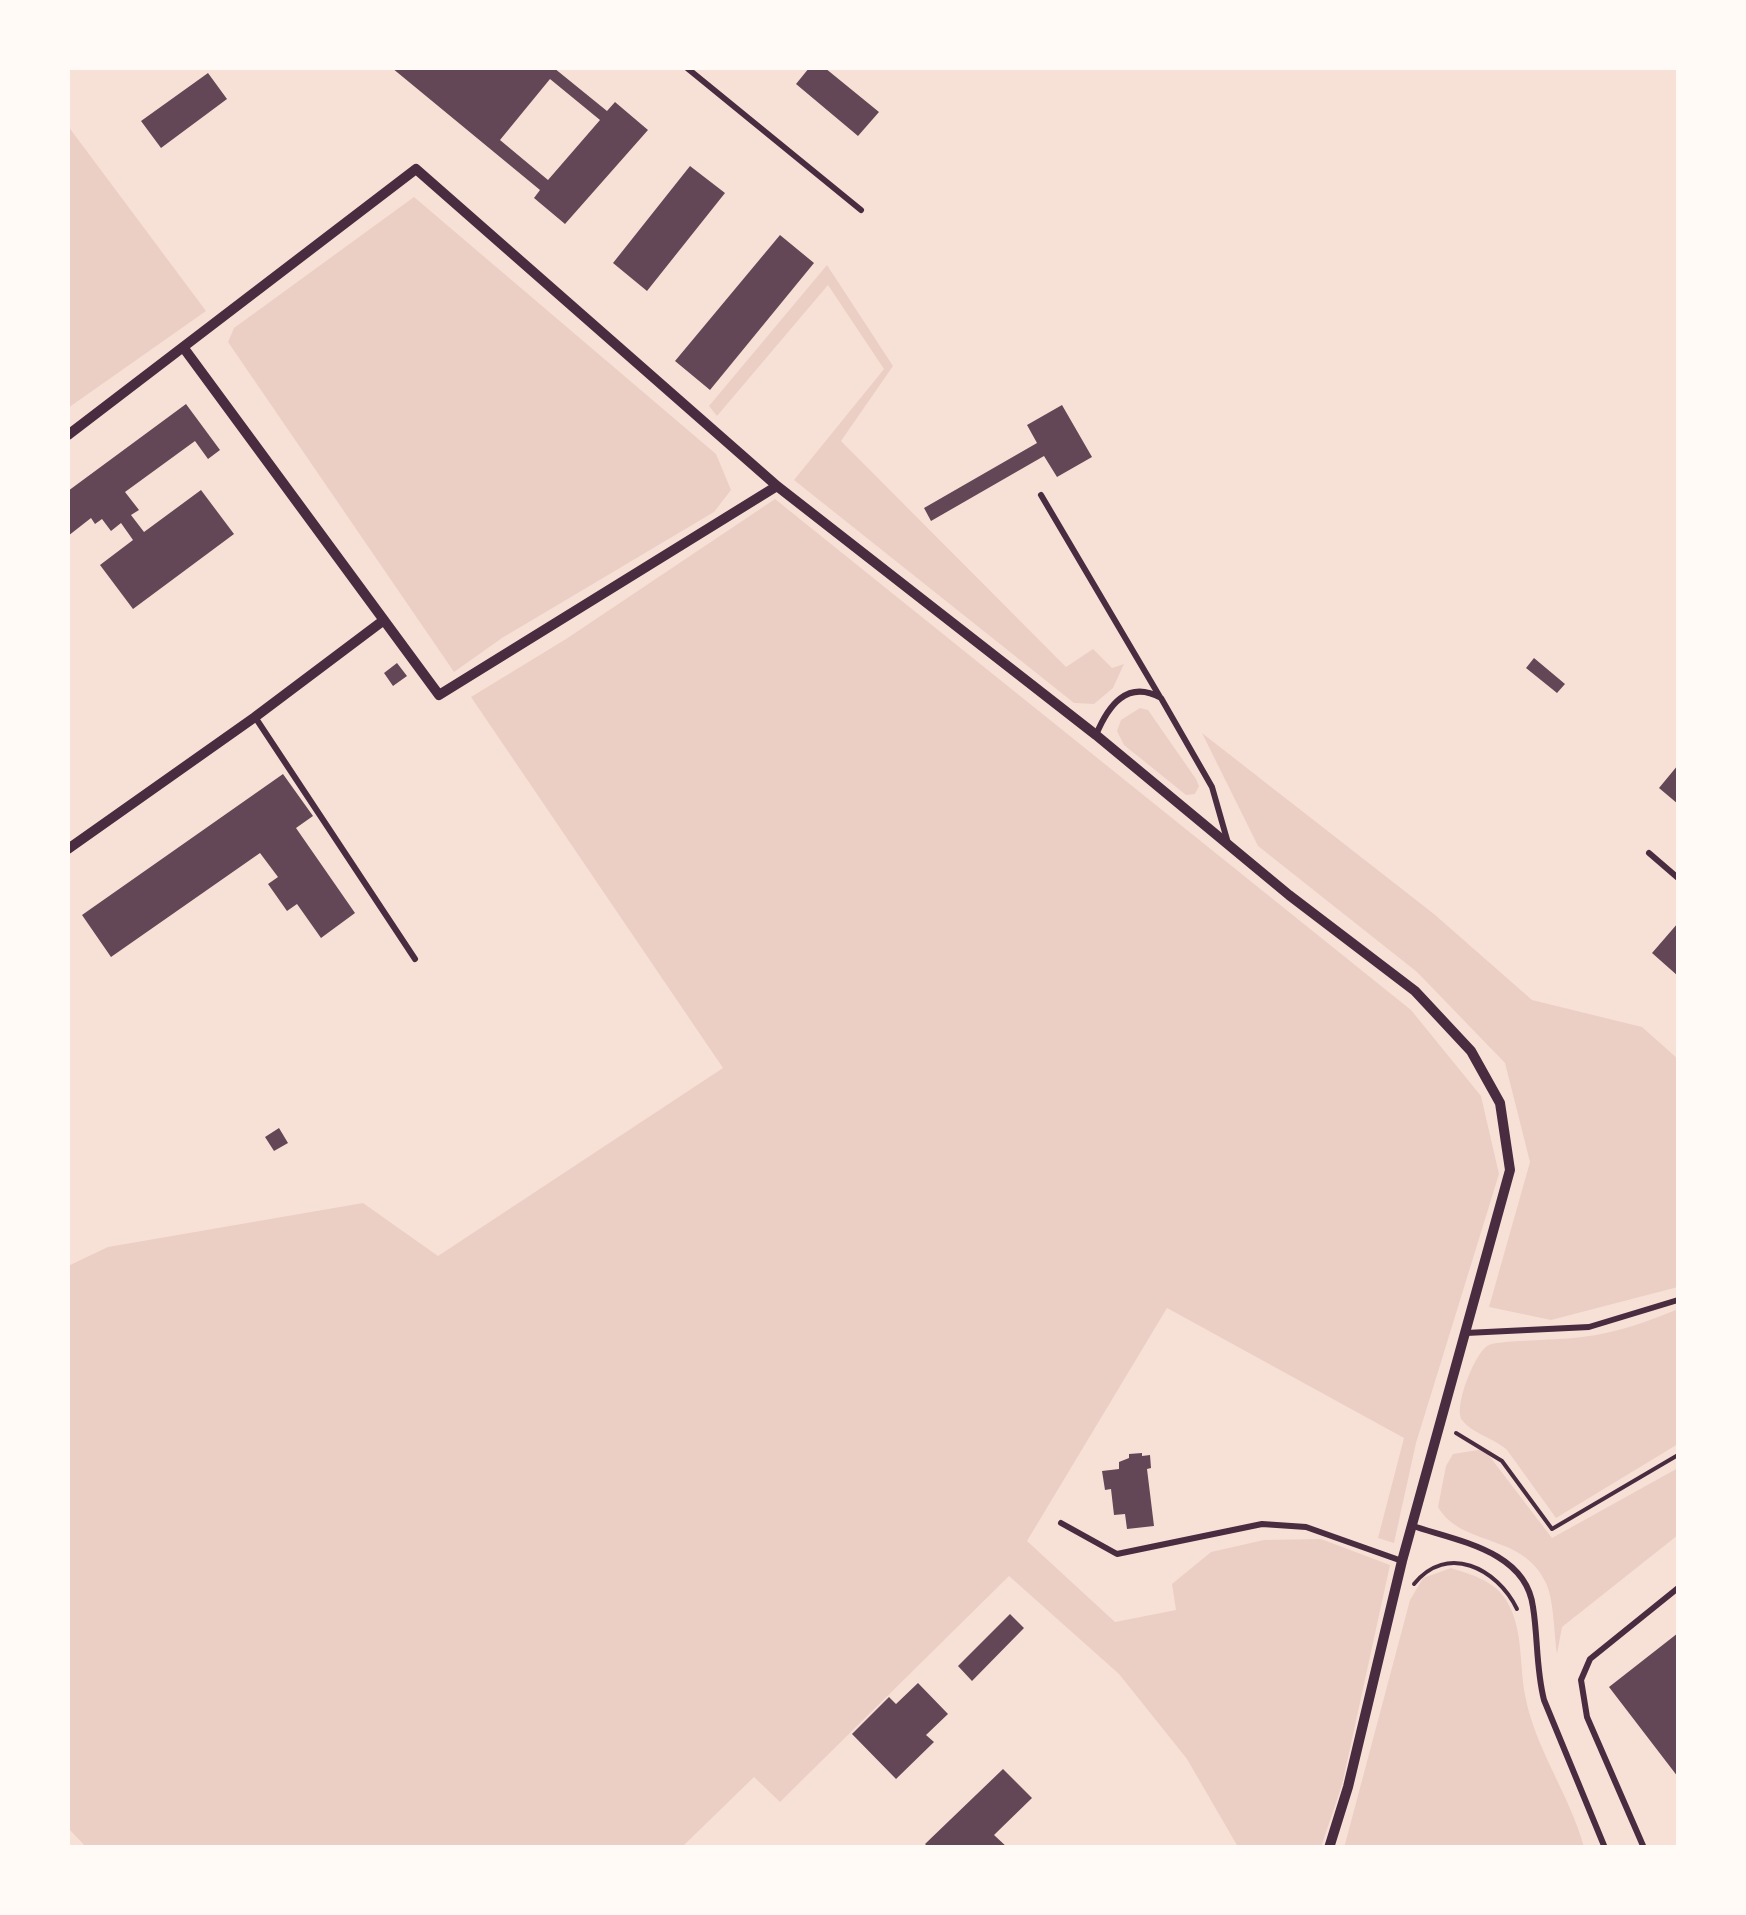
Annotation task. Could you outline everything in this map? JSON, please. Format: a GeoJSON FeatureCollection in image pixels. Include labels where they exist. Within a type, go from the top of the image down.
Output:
{"type":"FeatureCollection","features":[{"type":"Feature","properties":{"kind":"street"},"geometry":{"type":"LineString","coordinates":[[68,435],[416,169],[778,486],[1096,736],[1289,895],[1415,991],[1471,1052],[1500,1103],[1510,1170],[1402,1561],[1348,1787],[1329,1848]]}},
{"type":"Feature","properties":{"kind":"street"},"geometry":{"type":"LineString","coordinates":[[183,347],[439,695],[778,486]]}},
{"type":"Feature","properties":{"kind":"street"},"geometry":{"type":"LineString","coordinates":[[68,849],[255,718],[384,620]]}},
{"type":"Feature","properties":{"kind":"lane"},"geometry":{"type":"LineString","coordinates":[[687,68],[860,210]]}},
{"type":"Feature","properties":{"kind":"lane"},"geometry":{"type":"LineString","coordinates":[[1041,495],[1212,787],[1229,844]]}},
{"type":"Feature","properties":{"kind":"lane"},"geometry":{"type":"LineString","coordinates":[[1096,736],[1119,698],[1130,691],[1149,692],[1161,698]]}},
{"type":"Feature","properties":{"kind":"lane"},"geometry":{"type":"LineString","coordinates":[[255,718],[415,959]]}},
{"type":"Feature","properties":{"kind":"lane"},"geometry":{"type":"LineString","coordinates":[[1649,853],[1678,878]]}},
{"type":"Feature","properties":{"kind":"lane"},"geometry":{"type":"LineString","coordinates":[[1464,1333],[1589,1328],[1678,1300]]}},
{"type":"Feature","properties":{"kind":"lane"},"geometry":{"type":"LineString","coordinates":[[1060,1522],[1117,1554],[1262,1524],[1306,1527],[1402,1561]]}},
{"type":"Feature","properties":{"kind":"lane"},"geometry":{"type":"LineString","coordinates":[[1412,1525],[1503,1559],[1528,1586],[1544,1700],[1605,1848]]}},
{"type":"Feature","properties":{"kind":"lane"},"geometry":{"type":"LineString","coordinates":[[1644,1848],[1588,1717],[1581,1680],[1590,1658],[1678,1588]]}},
{"type":"Feature","properties":{"kind":"path"},"geometry":{"type":"LineString","coordinates":[[1438,1429],[1458,1434],[1502,1461],[1552,1529],[1678,1455]]}},
{"type":"Feature","properties":{"kind":"path"},"geometry":{"type":"LineString","coordinates":[[1406,1600],[1428,1568],[1454,1562],[1492,1577],[1520,1614]]}},
{"type":"Feature","properties":{"kind":"shaded area"},"geometry":{"type":"Polygon","coordinates":[[[68,126],[206,311],[68,408],[68,126]]]}},
{"type":"Feature","properties":{"kind":"shaded area"},"geometry":{"type":"Polygon","coordinates":[[[414,197],[716,454],[731,490],[714,512],[502,638],[454,672],[228,342],[234,328],[414,197]]]}},
{"type":"Feature","properties":{"kind":"shaded area"},"geometry":{"type":"Polygon","coordinates":[[[827,265],[893,366],[841,441],[1066,667],[1093,649],[1112,668],[1124,664],[1113,688],[1094,704],[1074,703],[794,480],[884,369],[828,285],[717,416],[709,406],[827,265]]]}},
{"type":"Feature","properties":{"kind":"shaded area"},"geometry":{"type":"Polygon","coordinates":[[[775,499],[1411,1010],[1481,1096],[1499,1174],[1416,1443],[1394,1543],[1378,1538],[1404,1438],[1167,1308],[1027,1541],[1115,1622],[1176,1610],[1172,1584],[1211,1552],[1264,1540],[1321,1539],[1390,1565],[1342,1785],[1321,1847],[1238,1847],[1187,1759],[1119,1674],[1009,1576],[780,1802],[754,1777],[682,1847],[86,1847],[68,1828],[68,1266],[108,1247],[363,1203],[438,1256],[723,1068],[471,697],[566,639],[775,499]]]}},
{"type":"Feature","properties":{"kind":"shaded area"},"geometry":{"type":"Polygon","coordinates":[[[1140,708],[1148,710],[1196,779],[1199,786],[1195,794],[1186,795],[1124,745],[1117,731],[1121,720],[1140,708]]]}},
{"type":"Feature","properties":{"kind":"shaded area"},"geometry":{"type":"Polygon","coordinates":[[[1202,733],[1434,914],[1532,1000],[1642,1027],[1678,1059],[1678,1287],[1551,1320],[1489,1307],[1530,1162],[1505,1063],[1417,972],[1258,846],[1202,733]]]}},
{"type":"Feature","properties":{"kind":"shaded area"},"geometry":{"type":"Polygon","coordinates":[[[1678,1309],[1678,1444],[1556,1518],[1507,1450],[1462,1420],[1460,1404],[1467,1380],[1489,1345],[1595,1335],[1678,1309]]]}},
{"type":"Feature","properties":{"kind":"shaded area"},"geometry":{"type":"Polygon","coordinates":[[[1484,1449],[1552,1538],[1678,1468],[1678,1535],[1562,1627],[1557,1654],[1549,1590],[1535,1567],[1508,1547],[1462,1529],[1438,1507],[1446,1466],[1453,1454],[1484,1449]]]}},
{"type":"Feature","properties":{"kind":"shaded area"},"geometry":{"type":"Polygon","coordinates":[[[1451,1568],[1493,1586],[1510,1608],[1518,1632],[1530,1715],[1584,1847],[1344,1848],[1410,1600],[1423,1578],[1451,1568]]]}},
{"type":"Feature","properties":{"kind":"building"},"geometry":{"type":"Polygon","coordinates":[[[392,68],[554,68],[607,111],[615,102],[648,130],[565,224],[534,198],[540,190],[392,68]],[[550,79],[500,140],[548,180],[600,120],[550,79]]]}},
{"type":"Feature","properties":{"kind":"building"},"geometry":{"type":"Polygon","coordinates":[[[809,68],[825,68],[879,112],[858,136],[796,84],[809,68]]]}},
{"type":"Feature","properties":{"kind":"building"},"geometry":{"type":"Polygon","coordinates":[[[208,73],[227,99],[161,148],[141,121],[208,73]]]}},
{"type":"Feature","properties":{"kind":"building"},"geometry":{"type":"Polygon","coordinates":[[[690,166],[725,193],[647,291],[613,263],[690,166]]]}},
{"type":"Feature","properties":{"kind":"building"},"geometry":{"type":"Polygon","coordinates":[[[780,235],[814,263],[710,390],[675,361],[780,235]]]}},
{"type":"Feature","properties":{"kind":"building"},"geometry":{"type":"Polygon","coordinates":[[[186,404],[220,450],[208,459],[195,441],[125,492],[139,510],[131,515],[144,532],[201,490],[234,534],[133,609],[100,565],[133,540],[121,523],[111,531],[102,519],[95,524],[91,518],[68,536],[68,491],[186,404]]]}},
{"type":"Feature","properties":{"kind":"building"},"geometry":{"type":"Polygon","coordinates":[[[1062,405],[1092,457],[1057,477],[1044,456],[931,521],[924,508],[1037,443],[1027,425],[1062,405]]]}},
{"type":"Feature","properties":{"kind":"building"},"geometry":{"type":"Polygon","coordinates":[[[1534,658],[1565,684],[1557,693],[1526,668],[1534,658]]]}},
{"type":"Feature","properties":{"kind":"building"},"geometry":{"type":"Polygon","coordinates":[[[397,663],[407,676],[393,686],[384,673],[397,663]]]}},
{"type":"Feature","properties":{"kind":"building"},"geometry":{"type":"Polygon","coordinates":[[[1678,765],[1678,804],[1659,788],[1678,765]]]}},
{"type":"Feature","properties":{"kind":"building"},"geometry":{"type":"Polygon","coordinates":[[[283,774],[313,816],[296,828],[355,913],[321,938],[297,904],[287,911],[268,884],[278,877],[260,853],[111,957],[82,915],[283,774]]]}},
{"type":"Feature","properties":{"kind":"building"},"geometry":{"type":"Polygon","coordinates":[[[1678,923],[1678,976],[1652,953],[1678,923]]]}},
{"type":"Feature","properties":{"kind":"building"},"geometry":{"type":"Polygon","coordinates":[[[279,1128],[288,1143],[274,1151],[265,1137],[279,1128]]]}},
{"type":"Feature","properties":{"kind":"building"},"geometry":{"type":"Polygon","coordinates":[[[1129,1454],[1150,1455],[1151,1468],[1147,1469],[1154,1526],[1127,1529],[1125,1514],[1114,1515],[1111,1489],[1105,1490],[1102,1471],[1119,1469],[1119,1462],[1129,1458],[1129,1454]]]}},
{"type":"Feature","properties":{"kind":"building"},"geometry":{"type":"Polygon","coordinates":[[[1010,1614],[1024,1628],[972,1681],[958,1666],[1010,1614]]]}},
{"type":"Feature","properties":{"kind":"building"},"geometry":{"type":"Polygon","coordinates":[[[1678,1633],[1678,1777],[1609,1687],[1678,1633]]]}},
{"type":"Feature","properties":{"kind":"building"},"geometry":{"type":"Polygon","coordinates":[[[918,1683],[948,1714],[926,1735],[934,1742],[896,1779],[852,1734],[889,1697],[896,1704],[918,1683]]]}},
{"type":"Feature","properties":{"kind":"building"},"geometry":{"type":"Polygon","coordinates":[[[1003,1769],[1032,1798],[994,1835],[1008,1848],[929,1848],[925,1844],[1003,1769]]]}}]}
